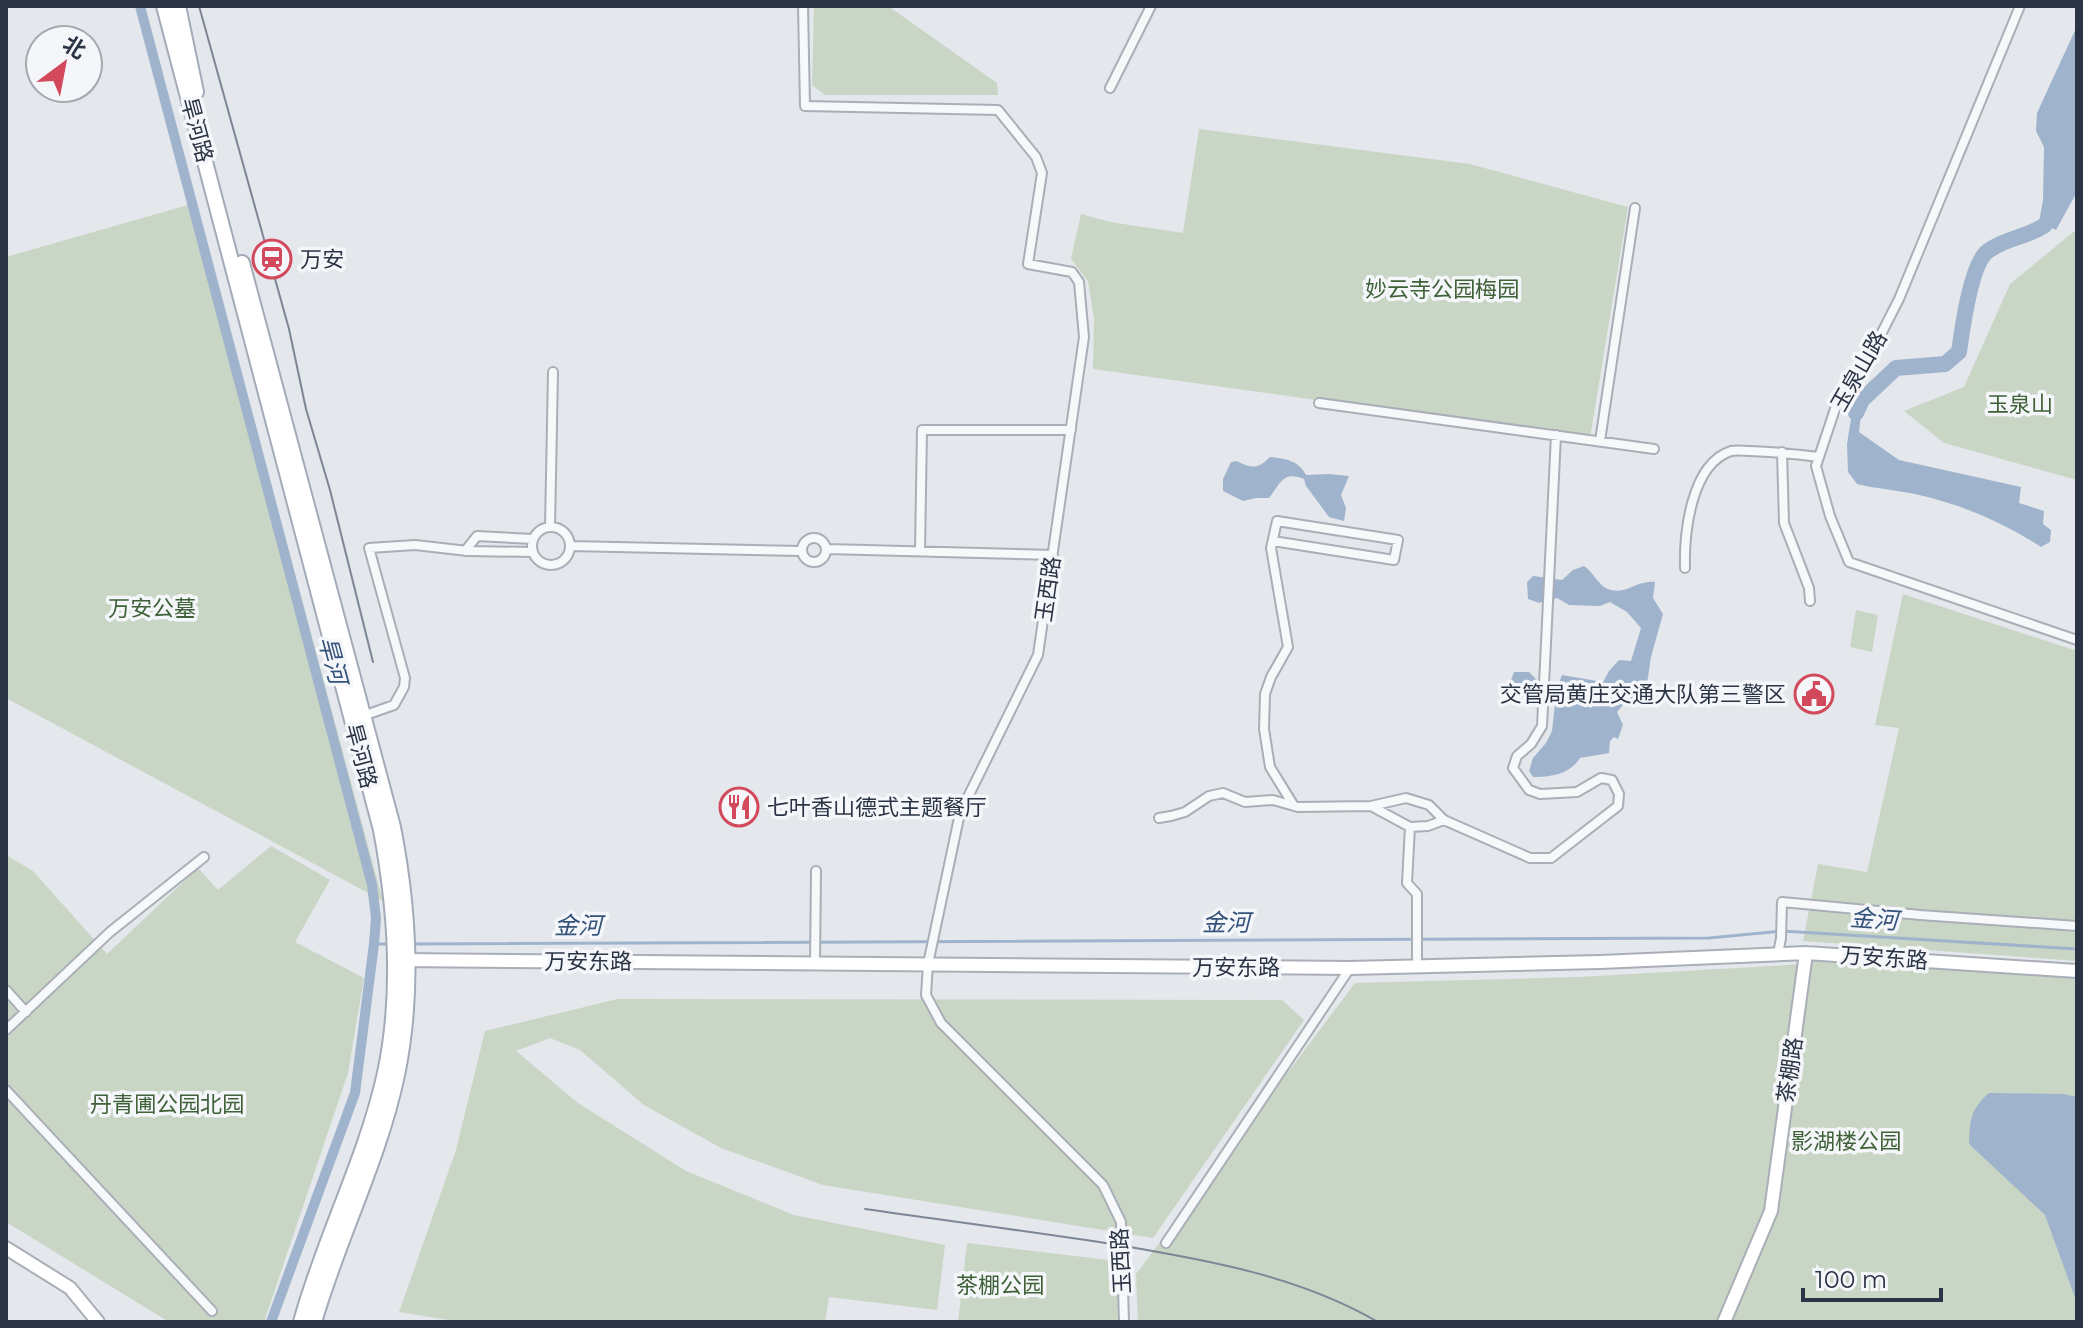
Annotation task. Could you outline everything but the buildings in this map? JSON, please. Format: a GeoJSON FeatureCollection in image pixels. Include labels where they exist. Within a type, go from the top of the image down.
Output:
{"type":"FeatureCollection","features":[{"type":"Feature","properties":{"kind":"main road","name":"旱河路"},"geometry":{"type":"LineString","coordinates":[[164,6],[381,830],[401,932]]}},
{"type":"Feature","properties":{"kind":"main road","name":"旱河路"},"geometry":{"type":"LineString","coordinates":[[178,6],[196,93],[401,866],[404,1028],[397,1075],[376,1146],[314,1322]]}},
{"type":"Feature","properties":{"kind":"main road","name":"旱河路"},"geometry":{"type":"LineString","coordinates":[[301,1322],[385,1073],[401,954]]}},
{"type":"Feature","properties":{"kind":"street","name":"玉西路"},"geometry":{"type":"LineString","coordinates":[[803,6],[805,106],[998,110],[1036,157],[1042,173],[1028,264],[1072,272],[1079,282],[1084,337],[1038,655],[960,813],[930,958],[926,995],[941,1023],[1103,1185],[1121,1222],[1124,1322]]}},
{"type":"Feature","properties":{"kind":"street"},"geometry":{"type":"LineString","coordinates":[[1110,88],[1151,6]]}},
{"type":"Feature","properties":{"kind":"street","name":"玉泉山路"},"geometry":{"type":"LineString","coordinates":[[2020,6],[1899,299],[1876,344],[1839,397],[1816,466],[1849,562],[2077,640]]}},
{"type":"Feature","properties":{"kind":"street"},"geometry":{"type":"LineString","coordinates":[[1600,441],[1635,208]]}},
{"type":"Feature","properties":{"kind":"street"},"geometry":{"type":"LineString","coordinates":[[550,527],[553,372]]}},
{"type":"Feature","properties":{"kind":"street"},"geometry":{"type":"LineString","coordinates":[[1319,403],[1654,449]]}},
{"type":"Feature","properties":{"kind":"street"},"geometry":{"type":"LineString","coordinates":[[920,551],[922,430],[1071,430]]}},
{"type":"Feature","properties":{"kind":"street"},"geometry":{"type":"LineString","coordinates":[[1159,818],[1185,812],[1209,796],[1223,793],[1245,802],[1273,800],[1294,806],[1371,806],[1406,798],[1429,805],[1444,820],[1530,858],[1551,858],[1618,806],[1619,794],[1612,780],[1601,778],[1577,792],[1540,794],[1529,790],[1513,768],[1517,756],[1531,744],[1542,726],[1556,435]]}},
{"type":"Feature","properties":{"kind":"street"},"geometry":{"type":"LineString","coordinates":[[1685,568],[1684,545],[1696,490],[1716,461],[1732,451],[1782,452],[1819,457]]}},
{"type":"Feature","properties":{"kind":"street"},"geometry":{"type":"LineString","coordinates":[[1782,452],[1784,523],[1809,588],[1810,601]]}},
{"type":"Feature","properties":{"kind":"street"},"geometry":{"type":"LineString","coordinates":[[1273,541],[1394,560],[1398,540],[1277,521],[1271,548],[1288,647],[1265,694],[1264,729],[1270,767],[1294,806]]}},
{"type":"Feature","properties":{"kind":"street"},"geometry":{"type":"LineString","coordinates":[[550,527],[561,530],[570,546],[566,557],[557,564],[544,564],[535,557],[533,539],[542,529],[550,527]]}},
{"type":"Feature","properties":{"kind":"street"},"geometry":{"type":"LineString","coordinates":[[465,551],[477,536],[533,539]]}},
{"type":"Feature","properties":{"kind":"street"},"geometry":{"type":"LineString","coordinates":[[812,537],[820,539],[827,549],[825,556],[815,562],[807,560],[802,551],[805,541],[812,537]]}},
{"type":"Feature","properties":{"kind":"street"},"geometry":{"type":"LineString","coordinates":[[363,716],[394,705],[404,687],[405,678],[369,548],[415,545],[465,551],[533,552]]}},
{"type":"Feature","properties":{"kind":"street"},"geometry":{"type":"LineString","coordinates":[[570,546],[802,551]]}},
{"type":"Feature","properties":{"kind":"street"},"geometry":{"type":"LineString","coordinates":[[827,549],[1053,555]]}},
{"type":"Feature","properties":{"kind":"street"},"geometry":{"type":"LineString","coordinates":[[1371,806],[1410,827],[1428,826],[1444,820]]}},
{"type":"Feature","properties":{"kind":"street"},"geometry":{"type":"LineString","coordinates":[[1410,827],[1407,883],[1417,894],[1417,966]]}},
{"type":"Feature","properties":{"kind":"street"},"geometry":{"type":"LineString","coordinates":[[6,1030],[110,932],[204,857]]}},
{"type":"Feature","properties":{"kind":"street"},"geometry":{"type":"LineString","coordinates":[[815,963],[816,871]]}},
{"type":"Feature","properties":{"kind":"street"},"geometry":{"type":"LineString","coordinates":[[1778,954],[1782,902],[2077,926]]}},
{"type":"Feature","properties":{"kind":"street","name":"万安东路"},"geometry":{"type":"LineString","coordinates":[[401,954],[815,963],[930,958],[1350,968],[1806,953],[2077,971]]}},
{"type":"Feature","properties":{"kind":"street","name":"茶棚路"},"geometry":{"type":"LineString","coordinates":[[1724,1322],[1771,1211],[1806,953]]}},
{"type":"Feature","properties":{"kind":"street"},"geometry":{"type":"LineString","coordinates":[[1166,1243],[1350,968]]}},
{"type":"Feature","properties":{"kind":"street"},"geometry":{"type":"LineString","coordinates":[[6,990],[26,1012]]}},
{"type":"Feature","properties":{"kind":"street"},"geometry":{"type":"LineString","coordinates":[[6,1090],[212,1311]]}},
{"type":"Feature","properties":{"kind":"street"},"geometry":{"type":"LineString","coordinates":[[6,1248],[70,1288],[98,1322]]}},
{"type":"Feature","properties":{"kind":"green space"},"geometry":{"type":"Polygon","coordinates":[[[814,6],[888,6],[997,83],[998,95],[825,95],[812,85],[814,6]]]}},
{"type":"Feature","properties":{"kind":"green space","name":"妙云寺公园梅园"},"geometry":{"type":"Polygon","coordinates":[[[1199,129],[1470,164],[1628,207],[1590,438],[1093,369],[1094,319],[1088,281],[1071,259],[1081,214],[1110,222],[1183,233],[1199,129]]]}},
{"type":"Feature","properties":{"kind":"green space","name":"万安公墓"},"geometry":{"type":"Polygon","coordinates":[[[195,203],[383,901],[6,698],[6,257],[195,203]]]}},
{"type":"Feature","properties":{"kind":"green space","name":"玉泉山"},"geometry":{"type":"Polygon","coordinates":[[[2077,229],[2077,480],[1944,443],[1904,411],[1964,387],[2010,284],[2077,229]]]}},
{"type":"Feature","properties":{"kind":"green space"},"geometry":{"type":"Polygon","coordinates":[[[1903,594],[2077,651],[2077,961],[1803,941],[1818,864],[1867,872],[1899,728],[1875,725],[1903,594]]]}},
{"type":"Feature","properties":{"kind":"green space"},"geometry":{"type":"Polygon","coordinates":[[[1856,610],[1878,615],[1872,652],[1850,647],[1856,610]]]}},
{"type":"Feature","properties":{"kind":"green space","name":"丹青圃公园北园"},"geometry":{"type":"Polygon","coordinates":[[[271,846],[330,880],[295,942],[364,978],[348,1073],[264,1322],[169,1322],[6,1222],[6,855],[33,871],[107,954],[198,868],[218,890],[271,846]]]}},
{"type":"Feature","properties":{"kind":"green space","name":"影湖楼公园"},"geometry":{"type":"Polygon","coordinates":[[[1811,957],[2077,975],[2077,1322],[1138,1322],[1136,1274],[1355,983],[1579,977],[1805,964],[1811,957]]]}},
{"type":"Feature","properties":{"kind":"green space"},"geometry":{"type":"Polygon","coordinates":[[[618,999],[1282,1000],[1304,1020],[1153,1238],[823,1185],[721,1148],[644,1105],[580,1050],[550,1038],[516,1051],[578,1103],[686,1171],[794,1215],[945,1245],[937,1310],[829,1297],[825,1322],[461,1322],[399,1312],[456,1150],[485,1031],[618,999]]]}},
{"type":"Feature","properties":{"kind":"green space","name":"茶棚公园"},"geometry":{"type":"Polygon","coordinates":[[[967,1243],[1117,1261],[1118,1322],[958,1322],[967,1243]]]}},
{"type":"Feature","properties":{"kind":"water"},"geometry":{"type":"Polygon","coordinates":[[[2077,26],[2077,192],[2056,230],[2039,222],[2043,200],[2044,147],[2036,131],[2037,113],[2077,26]]]}},
{"type":"Feature","properties":{"kind":"water"},"geometry":{"type":"Polygon","coordinates":[[[1852,412],[1861,414],[1859,432],[1899,460],[2021,487],[2019,503],[2044,511],[2043,524],[2051,530],[2050,542],[2041,547],[1983,516],[1935,499],[1857,484],[1848,472],[1847,444],[1852,412]]]}},
{"type":"Feature","properties":{"kind":"water"},"geometry":{"type":"Polygon","coordinates":[[[1270,457],[1295,463],[1306,475],[1349,476],[1341,495],[1346,508],[1344,521],[1329,517],[1304,479],[1297,477],[1283,480],[1269,498],[1243,501],[1223,491],[1223,479],[1231,462],[1255,466],[1270,457]]]}},
{"type":"Feature","properties":{"kind":"water"},"geometry":{"type":"Polygon","coordinates":[[[1584,566],[1601,585],[1614,591],[1655,582],[1653,598],[1663,614],[1646,690],[1617,712],[1623,725],[1618,739],[1614,737],[1610,741],[1609,753],[1580,758],[1560,774],[1533,777],[1529,771],[1533,758],[1552,731],[1555,704],[1532,690],[1518,692],[1510,683],[1514,672],[1529,672],[1539,682],[1559,683],[1562,675],[1603,682],[1619,660],[1631,661],[1641,628],[1627,612],[1610,602],[1600,606],[1569,605],[1557,598],[1539,603],[1528,599],[1527,582],[1533,576],[1562,580],[1573,570],[1584,566]]]}},
{"type":"Feature","properties":{"kind":"water"},"geometry":{"type":"Polygon","coordinates":[[[1989,1093],[2077,1097],[2077,1303],[2045,1215],[1969,1144],[1972,1116],[1989,1093]]]}},
{"type":"Feature","properties":{"kind":"waterway","name":"旱河"},"geometry":{"type":"LineString","coordinates":[[140,6],[372,885],[376,918],[355,1093],[271,1322]]}},
{"type":"Feature","properties":{"kind":"waterway"},"geometry":{"type":"LineString","coordinates":[[1856,413],[1862,400],[1896,368],[1945,364],[1959,352],[1968,298],[1982,258],[1995,247],[2045,225]]}},
{"type":"Feature","properties":{"kind":"waterway","name":"金河"},"geometry":{"type":"LineString","coordinates":[[414,944],[1709,938],[1782,931],[2077,949]]}},
{"type":"Feature","properties":{"kind":"waterway","name":"金河"},"geometry":{"type":"LineString","coordinates":[[374,944],[390,944]]}},
{"type":"Feature","properties":{"kind":"tram line"},"geometry":{"type":"LineString","coordinates":[[199,6],[289,329],[306,409],[330,490],[373,662]]}},
{"type":"Feature","properties":{"kind":"tram line"},"geometry":{"type":"LineString","coordinates":[[865,1209],[1118,1245],[1219,1264],[1317,1293],[1378,1322]]}},
{"type":"Feature","properties":{"kind":"place","name":"万安"},"geometry":{"type":"Point","coordinates":[272,259]}},
{"type":"Feature","properties":{"kind":"place","name":"交管局黄庄交通大队第三警区"},"geometry":{"type":"Point","coordinates":[1814,694]}},
{"type":"Feature","properties":{"kind":"place","name":"七叶香山德式主题餐厅"},"geometry":{"type":"Point","coordinates":[739,807]}}]}
